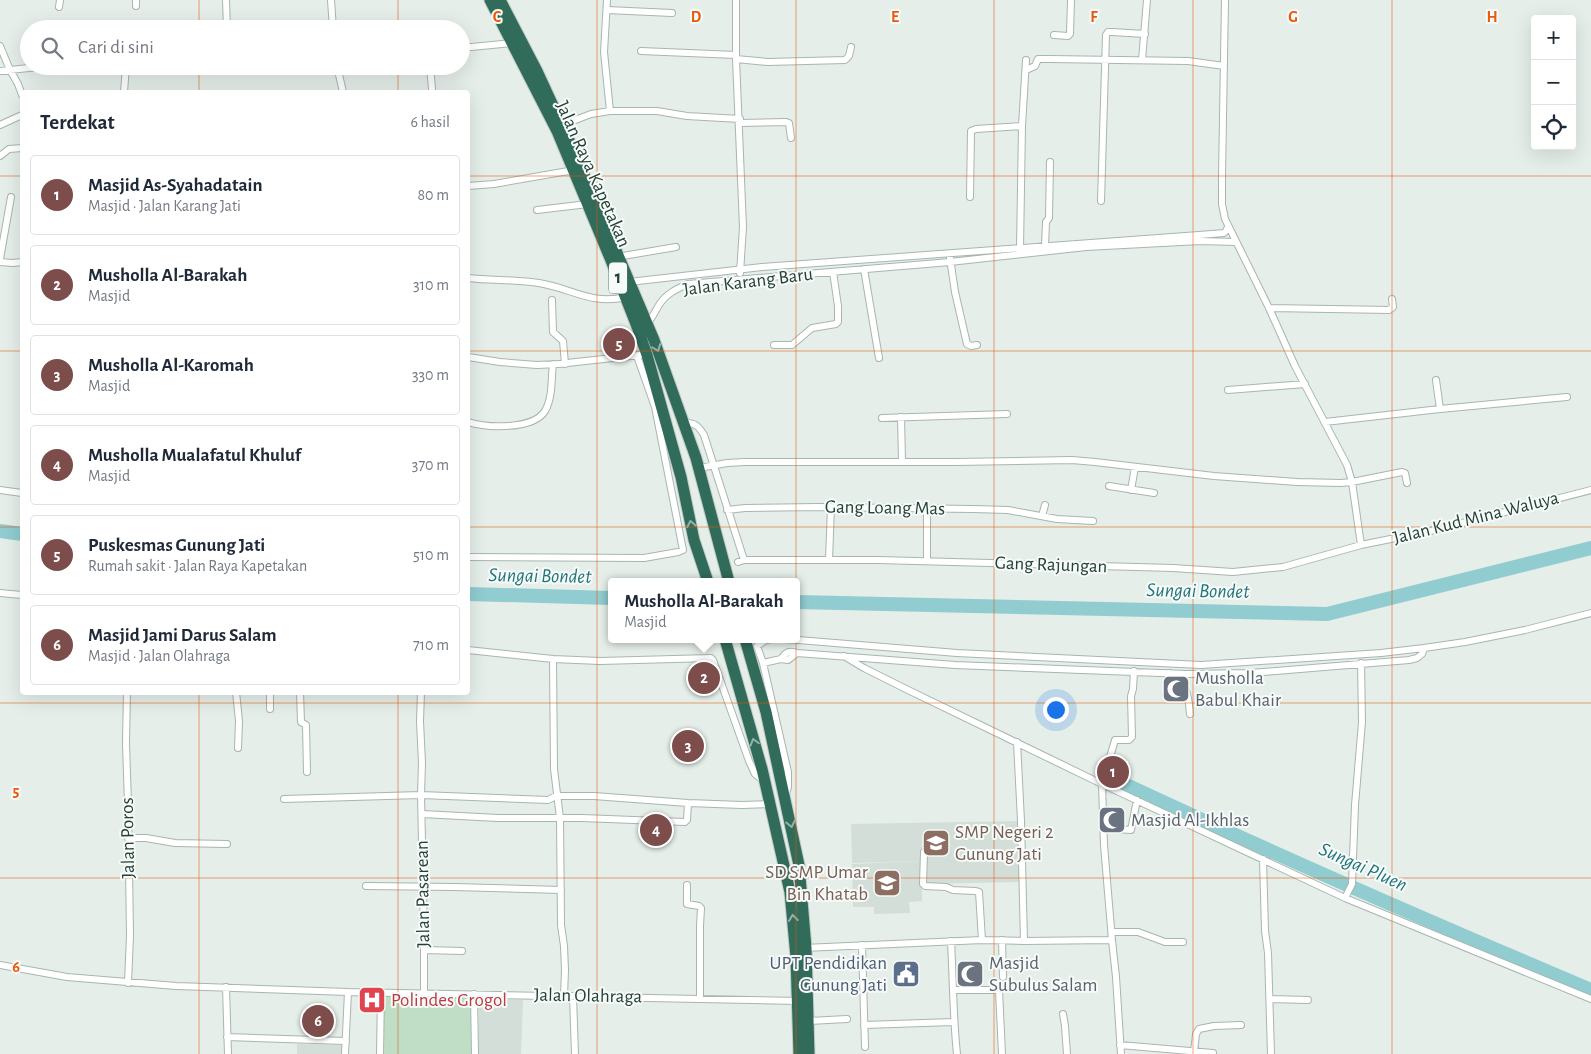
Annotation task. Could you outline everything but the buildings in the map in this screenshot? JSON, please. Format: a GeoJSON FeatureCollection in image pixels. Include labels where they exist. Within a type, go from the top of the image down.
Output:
{"type":"FeatureCollection","features":[{"type":"Feature","properties":{"kind":"highway","name":"Jalan Raya Kapetakan"},"geometry":{"type":"LineString","coordinates":[[490,0],[537,71],[562,125],[574,170],[592,203]]}},
{"type":"Feature","properties":{"kind":"highway","name":"Jalan Raya Kapetakan"},"geometry":{"type":"LineString","coordinates":[[500,0],[517,41],[564,138],[615,257],[629,282],[638,304],[643,326],[642,355],[681,477],[694,540],[706,576]]}},
{"type":"Feature","properties":{"kind":"highway","name":"Jalan Raya Kapetakan"},"geometry":{"type":"LineString","coordinates":[[615,257],[626,298],[643,326]]}},
{"type":"Feature","properties":{"kind":"highway","name":"1"},"geometry":{"type":"LineString","coordinates":[[643,326],[684,423],[699,468],[728,578]]}},
{"type":"Feature","properties":{"kind":"highway"},"geometry":{"type":"LineString","coordinates":[[747,643],[766,712],[799,865],[803,1001],[799,1054]]}},
{"type":"Feature","properties":{"kind":"highway"},"geometry":{"type":"LineString","coordinates":[[726,644],[771,804],[801,948]]}},
{"type":"Feature","properties":{"kind":"highway"},"geometry":{"type":"LineString","coordinates":[[803,1001],[809,1021],[809,1054]]}},
{"type":"Feature","properties":{"kind":"street"},"geometry":{"type":"LineString","coordinates":[[59,8],[60,0]]}},
{"type":"Feature","properties":{"kind":"street"},"geometry":{"type":"LineString","coordinates":[[226,0],[227,20]]}},
{"type":"Feature","properties":{"kind":"street"},"geometry":{"type":"LineString","coordinates":[[330,0],[332,20]]}},
{"type":"Feature","properties":{"kind":"street"},"geometry":{"type":"LineString","coordinates":[[607,0],[604,52],[610,111]]}},
{"type":"Feature","properties":{"kind":"street"},"geometry":{"type":"LineString","coordinates":[[736,0],[736,57],[743,227],[740,274]]}},
{"type":"Feature","properties":{"kind":"street"},"geometry":{"type":"LineString","coordinates":[[1054,35],[1068,36],[1070,34],[1071,0]]}},
{"type":"Feature","properties":{"kind":"street"},"geometry":{"type":"LineString","coordinates":[[1142,60],[1146,0]]}},
{"type":"Feature","properties":{"kind":"street"},"geometry":{"type":"LineString","coordinates":[[1225,0],[1222,204],[1229,230],[1347,465],[1352,482],[1360,545]]}},
{"type":"Feature","properties":{"kind":"street"},"geometry":{"type":"LineString","coordinates":[[607,10],[672,13]]}},
{"type":"Feature","properties":{"kind":"street"},"geometry":{"type":"LineString","coordinates":[[1101,201],[1105,59],[1108,32],[1145,34]]}},
{"type":"Feature","properties":{"kind":"street"},"geometry":{"type":"LineString","coordinates":[[470,47],[517,41]]}},
{"type":"Feature","properties":{"kind":"street"},"geometry":{"type":"LineString","coordinates":[[0,46],[20,90]]}},
{"type":"Feature","properties":{"kind":"street"},"geometry":{"type":"LineString","coordinates":[[641,51],[736,57],[768,62],[845,60],[849,56],[851,47]]}},
{"type":"Feature","properties":{"kind":"street"},"geometry":{"type":"LineString","coordinates":[[1026,70],[1035,66],[1038,59],[1188,61],[1224,66]]}},
{"type":"Feature","properties":{"kind":"street"},"geometry":{"type":"LineString","coordinates":[[1020,248],[1022,126],[1026,60]]}},
{"type":"Feature","properties":{"kind":"street"},"geometry":{"type":"LineString","coordinates":[[0,71],[20,69]]}},
{"type":"Feature","properties":{"kind":"street"},"geometry":{"type":"LineString","coordinates":[[124,90],[125,75]]}},
{"type":"Feature","properties":{"kind":"street"},"geometry":{"type":"LineString","coordinates":[[339,75],[343,90]]}},
{"type":"Feature","properties":{"kind":"street"},"geometry":{"type":"LineString","coordinates":[[431,75],[432,89]]}},
{"type":"Feature","properties":{"kind":"street"},"geometry":{"type":"LineString","coordinates":[[562,125],[591,114],[610,111],[657,112],[740,121],[786,122],[790,123],[791,138]]}},
{"type":"Feature","properties":{"kind":"street"},"geometry":{"type":"LineString","coordinates":[[0,125],[20,116]]}},
{"type":"Feature","properties":{"kind":"street"},"geometry":{"type":"LineString","coordinates":[[970,196],[971,131],[976,129],[1022,126]]}},
{"type":"Feature","properties":{"kind":"street"},"geometry":{"type":"LineString","coordinates":[[0,156],[9,149],[20,148]]}},
{"type":"Feature","properties":{"kind":"street"},"geometry":{"type":"LineString","coordinates":[[1045,246],[1046,222],[1049,218],[1050,162]]}},
{"type":"Feature","properties":{"kind":"street"},"geometry":{"type":"LineString","coordinates":[[470,186],[494,184],[574,170]]}},
{"type":"Feature","properties":{"kind":"street"},"geometry":{"type":"LineString","coordinates":[[11,197],[0,260],[13,263],[20,262]]}},
{"type":"Feature","properties":{"kind":"street"},"geometry":{"type":"LineString","coordinates":[[537,210],[592,203]]}},
{"type":"Feature","properties":{"kind":"street"},"geometry":{"type":"LineString","coordinates":[[629,282],[740,274],[840,262],[950,258],[1199,238],[1224,233],[1229,230]]}},
{"type":"Feature","properties":{"kind":"street"},"geometry":{"type":"LineString","coordinates":[[950,258],[1045,246],[1199,238],[1235,241]]}},
{"type":"Feature","properties":{"kind":"street"},"geometry":{"type":"LineString","coordinates":[[615,257],[676,246]]}},
{"type":"Feature","properties":{"kind":"street"},"geometry":{"type":"LineString","coordinates":[[950,258],[955,292],[967,344],[971,346],[977,345]]}},
{"type":"Feature","properties":{"kind":"street","name":"Jalan Karang Baru"},"geometry":{"type":"LineString","coordinates":[[643,326],[654,316],[659,304],[673,291],[688,284],[740,274],[864,269],[950,258]]}},
{"type":"Feature","properties":{"kind":"street"},"geometry":{"type":"LineString","coordinates":[[774,346],[792,344],[812,328],[838,322],[834,271],[840,262]]}},
{"type":"Feature","properties":{"kind":"street"},"geometry":{"type":"LineString","coordinates":[[864,269],[878,358]]}},
{"type":"Feature","properties":{"kind":"street"},"geometry":{"type":"LineString","coordinates":[[470,278],[545,284],[582,297],[598,300],[626,298]]}},
{"type":"Feature","properties":{"kind":"street"},"geometry":{"type":"LineString","coordinates":[[1269,308],[1389,310],[1393,307],[1392,299]]}},
{"type":"Feature","properties":{"kind":"street"},"geometry":{"type":"LineString","coordinates":[[552,300],[553,332],[563,341],[565,364]]}},
{"type":"Feature","properties":{"kind":"street"},"geometry":{"type":"LineString","coordinates":[[470,357],[524,365],[565,364],[642,355],[683,550],[644,558],[470,557]]}},
{"type":"Feature","properties":{"kind":"street"},"geometry":{"type":"LineString","coordinates":[[470,422],[486,426],[501,426],[522,424],[537,419],[544,413],[549,400],[553,364]]}},
{"type":"Feature","properties":{"kind":"street"},"geometry":{"type":"LineString","coordinates":[[1436,380],[1440,409]]}},
{"type":"Feature","properties":{"kind":"street"},"geometry":{"type":"LineString","coordinates":[[1228,390],[1305,384]]}},
{"type":"Feature","properties":{"kind":"street"},"geometry":{"type":"LineString","coordinates":[[1325,422],[1567,397]]}},
{"type":"Feature","properties":{"kind":"street"},"geometry":{"type":"LineString","coordinates":[[882,418],[1007,414]]}},
{"type":"Feature","properties":{"kind":"street"},"geometry":{"type":"LineString","coordinates":[[901,417],[902,462]]}},
{"type":"Feature","properties":{"kind":"street"},"geometry":{"type":"LineString","coordinates":[[684,423],[693,423],[704,435],[727,510]]}},
{"type":"Feature","properties":{"kind":"street"},"geometry":{"type":"LineString","coordinates":[[699,468],[727,463],[775,461],[1033,462],[1072,460],[1222,477],[1297,482],[1352,482],[1402,472],[1406,475],[1407,483]]}},
{"type":"Feature","properties":{"kind":"street"},"geometry":{"type":"LineString","coordinates":[[1131,490],[1135,467]]}},
{"type":"Feature","properties":{"kind":"street"},"geometry":{"type":"LineString","coordinates":[[1109,486],[1154,493]]}},
{"type":"Feature","properties":{"kind":"street"},"geometry":{"type":"LineString","coordinates":[[0,490],[20,493]]}},
{"type":"Feature","properties":{"kind":"street","name":"Jalan Kud Mina Waluya"},"geometry":{"type":"LineString","coordinates":[[1360,545],[1434,530],[1591,490]]}},
{"type":"Feature","properties":{"kind":"street"},"geometry":{"type":"LineString","coordinates":[[1042,516],[1045,505]]}},
{"type":"Feature","properties":{"kind":"street","name":"Gang Loang Mas"},"geometry":{"type":"LineString","coordinates":[[727,510],[780,507],[1008,510],[1057,519],[1093,521]]}},
{"type":"Feature","properties":{"kind":"street"},"geometry":{"type":"LineString","coordinates":[[829,560],[831,507]]}},
{"type":"Feature","properties":{"kind":"street"},"geometry":{"type":"LineString","coordinates":[[927,508],[927,561]]}},
{"type":"Feature","properties":{"kind":"street","name":"Gang Rajungan"},"geometry":{"type":"LineString","coordinates":[[727,510],[741,561],[927,561],[1173,568],[1233,572],[1283,567],[1360,545]]}},
{"type":"Feature","properties":{"kind":"street"},"geometry":{"type":"LineString","coordinates":[[0,593],[20,595]]}},
{"type":"Feature","properties":{"kind":"street"},"geometry":{"type":"LineString","coordinates":[[800,640],[967,654],[1201,665],[1381,653],[1424,648],[1525,630],[1591,613]]}},
{"type":"Feature","properties":{"kind":"street"},"geometry":{"type":"LineString","coordinates":[[762,643],[757,646],[763,663],[788,772],[788,787],[785,797]]}},
{"type":"Feature","properties":{"kind":"street"},"geometry":{"type":"LineString","coordinates":[[763,663],[781,659],[788,660],[797,653],[955,665],[1169,673],[1251,673],[1409,660],[1422,654],[1424,648]]}},
{"type":"Feature","properties":{"kind":"street"},"geometry":{"type":"LineString","coordinates":[[470,650],[600,661],[710,658],[713,660],[749,761],[755,774],[765,781]]}},
{"type":"Feature","properties":{"kind":"street"},"geometry":{"type":"LineString","coordinates":[[844,656],[906,689],[1263,859],[1346,897],[1591,999]]}},
{"type":"Feature","properties":{"kind":"street"},"geometry":{"type":"LineString","coordinates":[[553,658],[554,769],[560,818],[561,924],[565,970],[564,996]]}},
{"type":"Feature","properties":{"kind":"street"},"geometry":{"type":"LineString","coordinates":[[1346,897],[1351,886],[1362,722],[1361,663]]}},
{"type":"Feature","properties":{"kind":"street"},"geometry":{"type":"LineString","coordinates":[[1121,1054],[1103,828],[1102,781],[1115,740],[1129,740],[1132,737],[1131,696],[1134,672]]}},
{"type":"Feature","properties":{"kind":"street"},"geometry":{"type":"LineString","coordinates":[[1169,673],[1181,682],[1186,690],[1190,714]]}},
{"type":"Feature","properties":{"kind":"street","name":"Jalan Poros"},"geometry":{"type":"LineString","coordinates":[[127,695],[126,743],[130,934],[128,983]]}},
{"type":"Feature","properties":{"kind":"street"},"geometry":{"type":"LineString","coordinates":[[236,695],[239,721],[238,748]]}},
{"type":"Feature","properties":{"kind":"street"},"geometry":{"type":"LineString","coordinates":[[270,695],[270,709]]}},
{"type":"Feature","properties":{"kind":"street"},"geometry":{"type":"LineString","coordinates":[[300,695],[301,722],[306,724],[308,772]]}},
{"type":"Feature","properties":{"kind":"street","name":"Jalan Pasarean"},"geometry":{"type":"LineString","coordinates":[[421,695],[424,993]]}},
{"type":"Feature","properties":{"kind":"street"},"geometry":{"type":"LineString","coordinates":[[1017,742],[1024,942]]}},
{"type":"Feature","properties":{"kind":"street"},"geometry":{"type":"LineString","coordinates":[[284,799],[421,795],[548,800],[556,796],[688,803],[771,804]]}},
{"type":"Feature","properties":{"kind":"street"},"geometry":{"type":"LineString","coordinates":[[1103,828],[1131,830],[1137,800]]}},
{"type":"Feature","properties":{"kind":"street"},"geometry":{"type":"LineString","coordinates":[[422,814],[684,822],[687,820],[688,803]]}},
{"type":"Feature","properties":{"kind":"street"},"geometry":{"type":"LineString","coordinates":[[128,838],[146,838],[174,843],[227,844]]}},
{"type":"Feature","properties":{"kind":"street"},"geometry":{"type":"LineString","coordinates":[[924,852],[924,886],[946,887],[953,890],[975,890],[979,892],[982,940]]}},
{"type":"Feature","properties":{"kind":"street"},"geometry":{"type":"LineString","coordinates":[[1263,859],[1264,931],[1268,952],[1271,1054]]}},
{"type":"Feature","properties":{"kind":"street"},"geometry":{"type":"LineString","coordinates":[[366,886],[561,890]]}},
{"type":"Feature","properties":{"kind":"street"},"geometry":{"type":"LineString","coordinates":[[687,886],[686,904],[701,908],[700,999]]}},
{"type":"Feature","properties":{"kind":"street"},"geometry":{"type":"LineString","coordinates":[[1112,932],[1138,932],[1165,942],[1183,942]]}},
{"type":"Feature","properties":{"kind":"street"},"geometry":{"type":"LineString","coordinates":[[801,948],[982,940],[1024,942],[1112,940]]}},
{"type":"Feature","properties":{"kind":"street"},"geometry":{"type":"LineString","coordinates":[[1002,940],[1003,977]]}},
{"type":"Feature","properties":{"kind":"street"},"geometry":{"type":"LineString","coordinates":[[951,941],[954,990],[953,1022],[957,1054]]}},
{"type":"Feature","properties":{"kind":"street"},"geometry":{"type":"LineString","coordinates":[[862,944],[865,1047]]}},
{"type":"Feature","properties":{"kind":"street"},"geometry":{"type":"LineString","coordinates":[[424,950],[462,951]]}},
{"type":"Feature","properties":{"kind":"street","name":"Jalan Olahraga"},"geometry":{"type":"LineString","coordinates":[[0,965],[50,975],[128,983],[226,988],[803,1001]]}},
{"type":"Feature","properties":{"kind":"street"},"geometry":{"type":"LineString","coordinates":[[226,988],[228,1054]]}},
{"type":"Feature","properties":{"kind":"street"},"geometry":{"type":"LineString","coordinates":[[954,990],[999,990],[1002,1054]]}},
{"type":"Feature","properties":{"kind":"street"},"geometry":{"type":"LineString","coordinates":[[345,1054],[348,992]]}},
{"type":"Feature","properties":{"kind":"street"},"geometry":{"type":"LineString","coordinates":[[380,1054],[381,992]]}},
{"type":"Feature","properties":{"kind":"street"},"geometry":{"type":"LineString","coordinates":[[474,994],[476,1054]]}},
{"type":"Feature","properties":{"kind":"street"},"geometry":{"type":"LineString","coordinates":[[573,996],[574,1054]]}},
{"type":"Feature","properties":{"kind":"street"},"geometry":{"type":"LineString","coordinates":[[1270,999],[1308,1000]]}},
{"type":"Feature","properties":{"kind":"street"},"geometry":{"type":"LineString","coordinates":[[1063,1014],[1067,1054]]}},
{"type":"Feature","properties":{"kind":"street"},"geometry":{"type":"LineString","coordinates":[[809,1021],[847,1019]]}},
{"type":"Feature","properties":{"kind":"street"},"geometry":{"type":"LineString","coordinates":[[864,1024],[953,1022]]}},
{"type":"Feature","properties":{"kind":"street"},"geometry":{"type":"LineString","coordinates":[[1194,1052],[1196,1034],[1199,1029],[1214,1026],[1241,1025]]}},
{"type":"Feature","properties":{"kind":"street"},"geometry":{"type":"LineString","coordinates":[[227,1037],[346,1041]]}},
{"type":"Feature","properties":{"kind":"street"},"geometry":{"type":"LineString","coordinates":[[1120,1045],[1213,1054]]}},
{"type":"Feature","properties":{"kind":"shaded area","name":"SMP Negeri 2 Gunung Jati"},"geometry":{"type":"Polygon","coordinates":[[[1021,821],[1022,882],[922,884],[922,901],[909,902],[910,913],[874,914],[874,907],[853,907],[852,864],[921,861],[852,863],[851,824],[1021,821]]]}},
{"type":"Feature","properties":{"kind":"shaded area"},"geometry":{"type":"Polygon","coordinates":[[[479,999],[523,1000],[521,1054],[478,1054],[479,999]]]}},
{"type":"Feature","properties":{"kind":"shaded area"},"geometry":{"type":"Polygon","coordinates":[[[297,1044],[344,1045],[344,1054],[297,1054],[297,1044]]]}},
{"type":"Feature","properties":{"kind":"green space"},"geometry":{"type":"Polygon","coordinates":[[[383,995],[472,996],[472,1054],[383,1054],[383,995]]]}},
{"type":"Feature","properties":{"kind":"waterway","name":"Sungai Bondet"},"geometry":{"type":"LineString","coordinates":[[0,531],[20,534]]}},
{"type":"Feature","properties":{"kind":"waterway","name":"Sungai Bondet"},"geometry":{"type":"LineString","coordinates":[[800,602],[1327,614],[1591,548]]}},
{"type":"Feature","properties":{"kind":"waterway","name":"Sungai Bondet"},"geometry":{"type":"LineString","coordinates":[[470,594],[608,598]]}},
{"type":"Feature","properties":{"kind":"waterway","name":"Sungai Pluen"},"geometry":{"type":"LineString","coordinates":[[1118,781],[1353,888],[1591,990]]}},
{"type":"Feature","properties":{"kind":"place","name":"Puskesmas Gunung Jati"},"geometry":{"type":"Point","coordinates":[619,344]}},
{"type":"Feature","properties":{"kind":"place","name":"Musholla Al-Barakah"},"geometry":{"type":"Point","coordinates":[704,678]}},
{"type":"Feature","properties":{"kind":"place","name":"Musholla Babul Khair"},"geometry":{"type":"Point","coordinates":[1176,689]}},
{"type":"Feature","properties":{"kind":"place","name":"Musholla Al-Karomah"},"geometry":{"type":"Point","coordinates":[688,746]}},
{"type":"Feature","properties":{"kind":"place","name":"Masjid As-Syahadatain"},"geometry":{"type":"Point","coordinates":[1113,772]}},
{"type":"Feature","properties":{"kind":"place","name":"Masjid Al-Ikhlas"},"geometry":{"type":"Point","coordinates":[1112,820]}},
{"type":"Feature","properties":{"kind":"place","name":"Musholla Mualafatul Khuluf"},"geometry":{"type":"Point","coordinates":[656,830]}},
{"type":"Feature","properties":{"kind":"place","name":"SMP Negeri 2 Gunung Jati"},"geometry":{"type":"Point","coordinates":[936,843]}},
{"type":"Feature","properties":{"kind":"place","name":"SD SMP Umar Bin Khatab"},"geometry":{"type":"Point","coordinates":[887,883]}},
{"type":"Feature","properties":{"kind":"place","name":"UPT Pendidikan Gunung Jati"},"geometry":{"type":"Point","coordinates":[906,974]}},
{"type":"Feature","properties":{"kind":"place","name":"Masjid Subulus Salam"},"geometry":{"type":"Point","coordinates":[970,974]}},
{"type":"Feature","properties":{"kind":"place","name":"Polindes Grogol"},"geometry":{"type":"Point","coordinates":[372,1000]}},
{"type":"Feature","properties":{"kind":"place","name":"Masjid Jami Darus Salam"},"geometry":{"type":"Point","coordinates":[318,1021]}}]}
